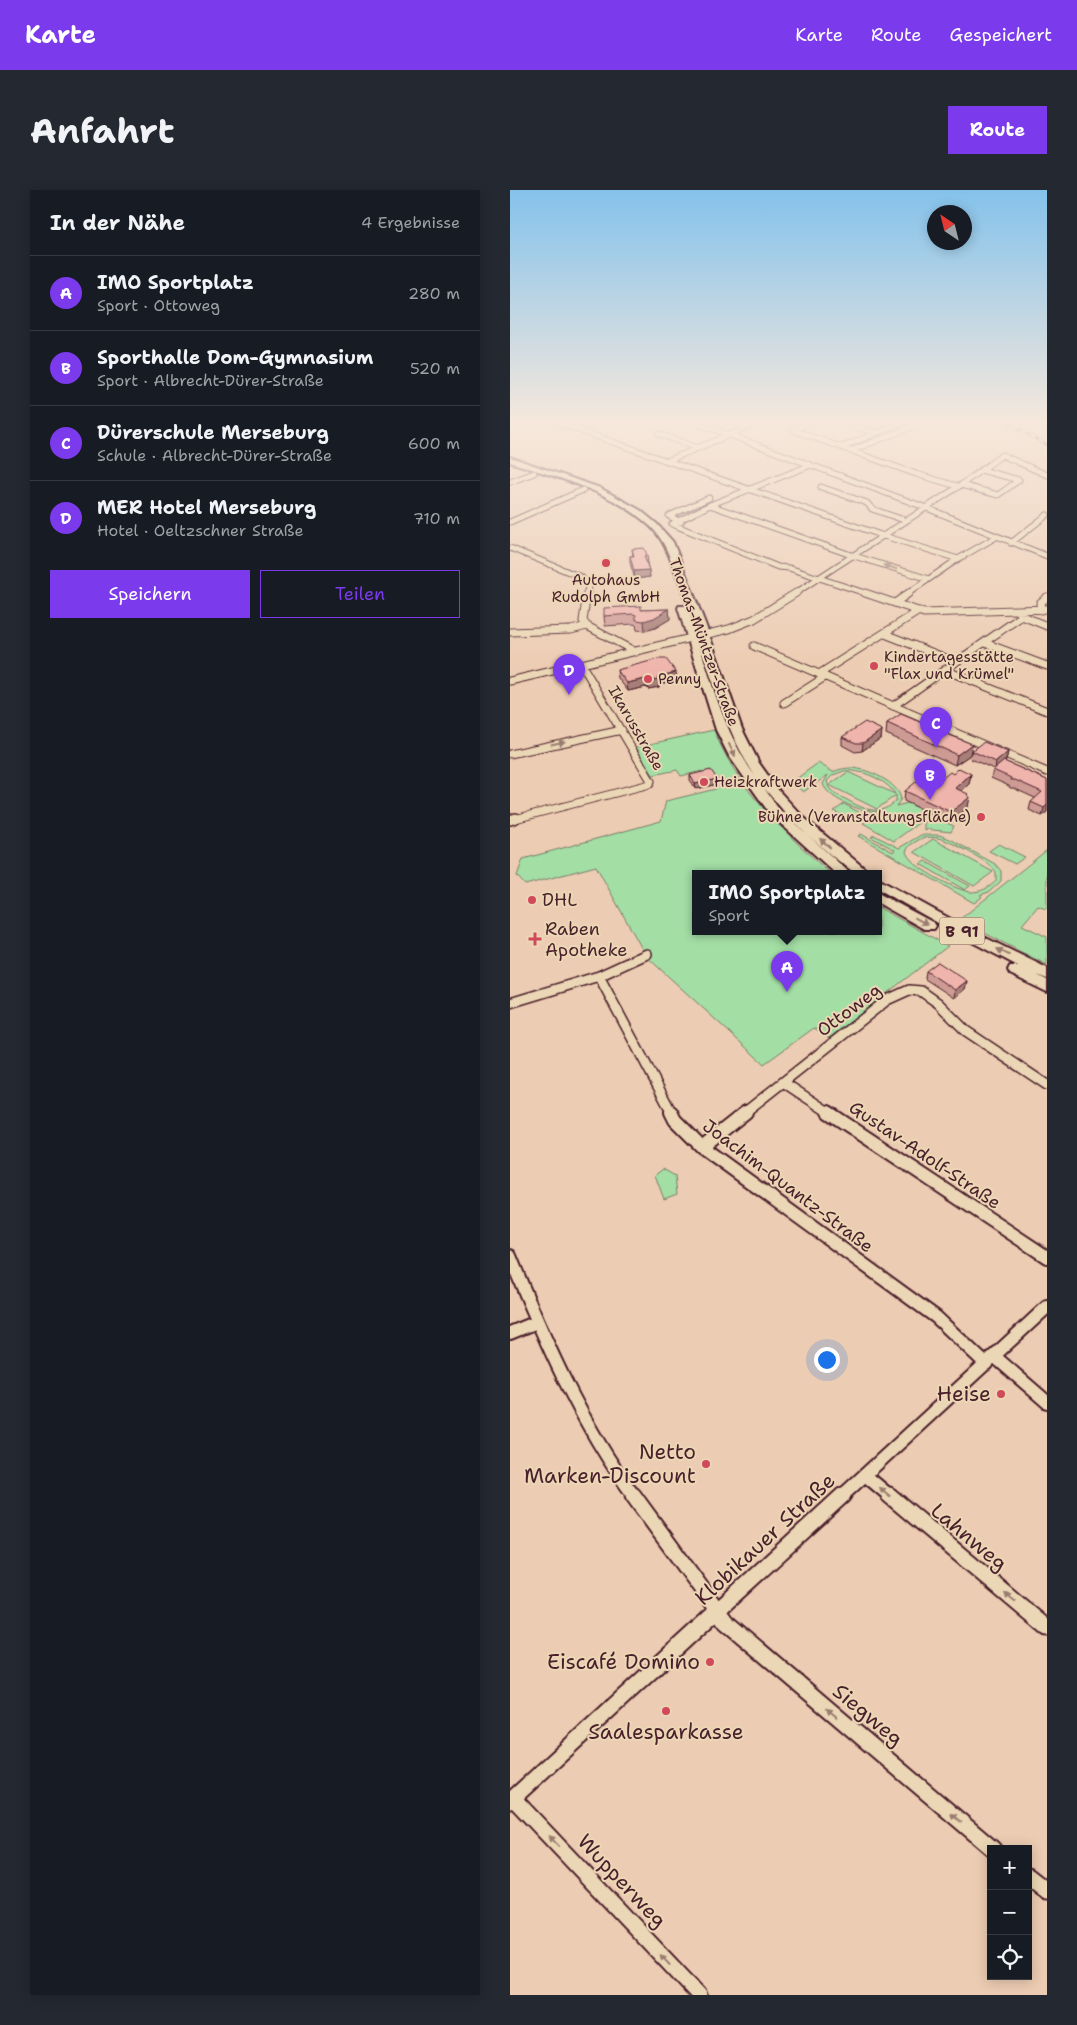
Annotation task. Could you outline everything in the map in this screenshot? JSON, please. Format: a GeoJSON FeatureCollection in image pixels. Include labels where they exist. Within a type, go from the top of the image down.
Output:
{"type":"FeatureCollection","features":[{"type":"Feature","properties":{"kind":"main road","name":"Thomas-Müntzer-Straße"},"geometry":{"type":"LineString","coordinates":[[616,505],[634,516],[652,533],[658,545]]}},
{"type":"Feature","properties":{"kind":"main road","name":"Thomas-Müntzer-Straße"},"geometry":{"type":"LineString","coordinates":[[627,505],[647,518],[668,542],[699,637],[734,728],[759,782],[792,829],[840,870]]}},
{"type":"Feature","properties":{"kind":"main road","name":"Thomas-Müntzer-Straße"},"geometry":{"type":"LineString","coordinates":[[662,554],[699,637]]}},
{"type":"Feature","properties":{"kind":"main road","name":"Thomas-Müntzer-Straße"},"geometry":{"type":"LineString","coordinates":[[769,795],[787,808],[827,845],[859,870]]}},
{"type":"Feature","properties":{"kind":"main road","name":"B 91"},"geometry":{"type":"LineString","coordinates":[[882,886],[973,937],[1047,974]]}},
{"type":"Feature","properties":{"kind":"main road","name":"B 91"},"geometry":{"type":"LineString","coordinates":[[882,900],[1047,987]]}},
{"type":"Feature","properties":{"kind":"street"},"geometry":{"type":"LineString","coordinates":[[510,522],[548,505]]}},
{"type":"Feature","properties":{"kind":"street"},"geometry":{"type":"LineString","coordinates":[[677,521],[669,516],[695,505]]}},
{"type":"Feature","properties":{"kind":"street"},"geometry":{"type":"LineString","coordinates":[[710,505],[672,524],[778,567],[789,568],[919,611],[936,614],[1020,613],[1044,610],[1040,602],[1047,597]]}},
{"type":"Feature","properties":{"kind":"street"},"geometry":{"type":"LineString","coordinates":[[711,505],[851,555],[929,579]]}},
{"type":"Feature","properties":{"kind":"street"},"geometry":{"type":"LineString","coordinates":[[793,505],[881,536],[958,559]]}},
{"type":"Feature","properties":{"kind":"street"},"geometry":{"type":"LineString","coordinates":[[869,505],[872,509],[904,520]]}},
{"type":"Feature","properties":{"kind":"street"},"geometry":{"type":"LineString","coordinates":[[919,505],[1047,556]]}},
{"type":"Feature","properties":{"kind":"street"},"geometry":{"type":"LineString","coordinates":[[510,681],[726,632],[746,624],[927,505]]}},
{"type":"Feature","properties":{"kind":"street"},"geometry":{"type":"LineString","coordinates":[[1011,543],[1047,515]]}},
{"type":"Feature","properties":{"kind":"street"},"geometry":{"type":"LineString","coordinates":[[895,603],[958,559],[996,537]]}},
{"type":"Feature","properties":{"kind":"street"},"geometry":{"type":"LineString","coordinates":[[510,548],[581,578],[588,586],[583,621],[587,626],[636,652]]}},
{"type":"Feature","properties":{"kind":"street"},"geometry":{"type":"LineString","coordinates":[[784,703],[919,611]]}},
{"type":"Feature","properties":{"kind":"street"},"geometry":{"type":"LineString","coordinates":[[1020,613],[1047,626]]}},
{"type":"Feature","properties":{"kind":"street"},"geometry":{"type":"LineString","coordinates":[[893,706],[984,643],[1020,613]]}},
{"type":"Feature","properties":{"kind":"street"},"geometry":{"type":"LineString","coordinates":[[510,632],[571,630],[587,626]]}},
{"type":"Feature","properties":{"kind":"street"},"geometry":{"type":"LineString","coordinates":[[886,634],[956,662]]}},
{"type":"Feature","properties":{"kind":"street"},"geometry":{"type":"LineString","coordinates":[[984,643],[1047,666]]}},
{"type":"Feature","properties":{"kind":"street"},"geometry":{"type":"LineString","coordinates":[[754,646],[1047,772]]}},
{"type":"Feature","properties":{"kind":"street","name":"Ikarusstraße"},"geometry":{"type":"LineString","coordinates":[[510,820],[650,784],[650,777],[582,664]]}},
{"type":"Feature","properties":{"kind":"street"},"geometry":{"type":"LineString","coordinates":[[945,670],[1047,711]]}},
{"type":"Feature","properties":{"kind":"street"},"geometry":{"type":"LineString","coordinates":[[510,754],[622,730]]}},
{"type":"Feature","properties":{"kind":"street"},"geometry":{"type":"LineString","coordinates":[[510,1003],[599,976],[647,954]]}},
{"type":"Feature","properties":{"kind":"street","name":"Joachim-Quantz-Straße"},"geometry":{"type":"LineString","coordinates":[[599,976],[674,1120],[702,1147],[936,1317],[1047,1402]]}},
{"type":"Feature","properties":{"kind":"street","name":"Ottoweg"},"geometry":{"type":"LineString","coordinates":[[702,1147],[887,1000],[909,990],[921,991],[930,997],[966,1031],[1047,1085]]}},
{"type":"Feature","properties":{"kind":"street","name":"Gustav-Adolf-Straße"},"geometry":{"type":"LineString","coordinates":[[783,1082],[1047,1257]]}},
{"type":"Feature","properties":{"kind":"street","name":"Siegweg"},"geometry":{"type":"LineString","coordinates":[[510,1256],[538,1322],[581,1412],[621,1479],[706,1595],[720,1610],[726,1622],[988,1845]]}},
{"type":"Feature","properties":{"kind":"street","name":"Klobikauer Straße"},"geometry":{"type":"LineString","coordinates":[[511,1799],[720,1610],[1047,1307]]}},
{"type":"Feature","properties":{"kind":"street"},"geometry":{"type":"LineString","coordinates":[[510,1333],[538,1322]]}},
{"type":"Feature","properties":{"kind":"street","name":"Lahnweg"},"geometry":{"type":"LineString","coordinates":[[865,1475],[1047,1628]]}},
{"type":"Feature","properties":{"kind":"street","name":"Wupperweg"},"geometry":{"type":"LineString","coordinates":[[511,1799],[699,1995]]}},
{"type":"Feature","properties":{"kind":"street"},"geometry":{"type":"LineString","coordinates":[[1032,1879],[1047,1891]]}},
{"type":"Feature","properties":{"kind":"green space"},"geometry":{"type":"Polygon","coordinates":[[[714,730],[735,771],[763,808],[827,870],[692,870],[692,935],[882,935],[882,909],[948,946],[829,1038],[814,1028],[764,1064],[646,956],[596,866],[525,885],[517,876],[523,859],[661,821],[666,801],[716,789],[713,785],[717,784],[706,777],[702,771],[681,776],[677,770],[653,775],[636,747],[714,730]]]}},
{"type":"Feature","properties":{"kind":"green space"},"geometry":{"type":"Polygon","coordinates":[[[818,763],[833,772],[845,768],[859,769],[874,774],[894,787],[901,799],[896,806],[908,803],[931,814],[894,841],[863,823],[885,811],[878,812],[860,809],[833,796],[826,790],[823,784],[828,775],[803,792],[792,782],[818,763]],[[850,771],[833,775],[827,781],[829,788],[833,792],[855,804],[873,810],[885,809],[896,801],[896,795],[877,809],[829,785],[848,772],[895,794],[885,784],[872,776],[850,771]]]}},
{"type":"Feature","properties":{"kind":"green space"},"geometry":{"type":"Polygon","coordinates":[[[844,804],[866,816],[856,823],[834,811],[844,804]]]}},
{"type":"Feature","properties":{"kind":"green space"},"geometry":{"type":"Polygon","coordinates":[[[931,816],[954,826],[951,832],[924,829],[924,824],[931,816]]]}},
{"type":"Feature","properties":{"kind":"green space"},"geometry":{"type":"Polygon","coordinates":[[[861,834],[893,852],[895,850],[871,837],[874,835],[899,848],[921,835],[939,835],[950,839],[995,864],[1001,871],[1001,881],[989,892],[980,895],[982,897],[974,903],[858,836],[861,834]],[[934,837],[922,838],[910,845],[906,851],[909,857],[923,870],[964,891],[971,892],[985,889],[996,881],[996,872],[978,857],[944,840],[934,837]]]}},
{"type":"Feature","properties":{"kind":"green space"},"geometry":{"type":"Polygon","coordinates":[[[933,839],[993,872],[974,886],[914,852],[933,839]]]}},
{"type":"Feature","properties":{"kind":"green space"},"geometry":{"type":"Polygon","coordinates":[[[999,844],[1025,857],[1015,864],[989,851],[999,844]]]}},
{"type":"Feature","properties":{"kind":"green space"},"geometry":{"type":"Polygon","coordinates":[[[1047,850],[1047,908],[1038,906],[1022,925],[1047,937],[1047,965],[959,920],[1047,850]]]}},
{"type":"Feature","properties":{"kind":"green space"},"geometry":{"type":"Polygon","coordinates":[[[925,861],[970,886],[965,890],[920,864],[925,861]]]}},
{"type":"Feature","properties":{"kind":"green space"},"geometry":{"type":"Polygon","coordinates":[[[663,1169],[675,1176],[677,1194],[664,1199],[655,1175],[663,1169]]]}},
{"type":"Feature","properties":{"kind":"building"},"geometry":{"type":"Polygon","coordinates":[[[644,548],[647,555],[644,556],[649,570],[634,571],[630,556],[634,556],[632,549],[644,548]]]}},
{"type":"Feature","properties":{"kind":"building"},"geometry":{"type":"Polygon","coordinates":[[[641,606],[641,610],[669,609],[654,618],[644,621],[636,620],[636,615],[633,614],[604,616],[604,608],[641,606]]]}},
{"type":"Feature","properties":{"kind":"building"},"geometry":{"type":"Polygon","coordinates":[[[658,659],[666,659],[676,672],[647,682],[645,679],[627,683],[617,670],[658,659]]]}},
{"type":"Feature","properties":{"kind":"building"},"geometry":{"type":"Polygon","coordinates":[[[901,714],[932,727],[940,728],[942,732],[972,744],[957,755],[887,723],[901,714]]]}},
{"type":"Feature","properties":{"kind":"building"},"geometry":{"type":"Polygon","coordinates":[[[865,722],[882,730],[863,743],[856,743],[842,737],[865,722]]]}},
{"type":"Feature","properties":{"kind":"building"},"geometry":{"type":"Polygon","coordinates":[[[984,742],[1008,752],[996,762],[972,751],[984,742]]]}},
{"type":"Feature","properties":{"kind":"building"},"geometry":{"type":"Polygon","coordinates":[[[1004,761],[1047,780],[1047,805],[1044,808],[1031,802],[1042,792],[1011,780],[1011,778],[993,770],[1004,761]]]}},
{"type":"Feature","properties":{"kind":"building"},"geometry":{"type":"Polygon","coordinates":[[[959,768],[971,774],[955,788],[968,794],[970,797],[951,812],[905,791],[923,776],[939,781],[950,772],[953,774],[959,768]]]}},
{"type":"Feature","properties":{"kind":"building"},"geometry":{"type":"Polygon","coordinates":[[[711,770],[717,779],[695,784],[690,775],[711,770]]]}},
{"type":"Feature","properties":{"kind":"building"},"geometry":{"type":"Polygon","coordinates":[[[938,962],[967,981],[955,990],[926,971],[938,962]]]}},
{"type":"Feature","properties":{"kind":"place","name":"Autohaus Rudolph GmbH"},"geometry":{"type":"Point","coordinates":[606,563]}},
{"type":"Feature","properties":{"kind":"place","name":"Kindertagesstätte \"Flax und Krümel\""},"geometry":{"type":"Point","coordinates":[874,666]}},
{"type":"Feature","properties":{"kind":"place","name":"Penny"},"geometry":{"type":"Point","coordinates":[648,679]}},
{"type":"Feature","properties":{"kind":"place","name":"MER Hotel Merseburg"},"geometry":{"type":"Point","coordinates":[569,695]}},
{"type":"Feature","properties":{"kind":"place","name":"Dürerschule Merseburg"},"geometry":{"type":"Point","coordinates":[936,748]}},
{"type":"Feature","properties":{"kind":"place","name":"Heizkraftwerk"},"geometry":{"type":"Point","coordinates":[704,782]}},
{"type":"Feature","properties":{"kind":"place","name":"Sporthalle Dom-Gymnasium"},"geometry":{"type":"Point","coordinates":[930,800]}},
{"type":"Feature","properties":{"kind":"place","name":"Bühne (Veranstaltungsfläche)"},"geometry":{"type":"Point","coordinates":[981,817]}},
{"type":"Feature","properties":{"kind":"place","name":"DHL"},"geometry":{"type":"Point","coordinates":[532,900]}},
{"type":"Feature","properties":{"kind":"place","name":"Raben Apotheke"},"geometry":{"type":"Point","coordinates":[535,939]}},
{"type":"Feature","properties":{"kind":"place","name":"IMO Sportplatz"},"geometry":{"type":"Point","coordinates":[787,992]}},
{"type":"Feature","properties":{"kind":"place","name":"Heise"},"geometry":{"type":"Point","coordinates":[1001,1394]}},
{"type":"Feature","properties":{"kind":"place","name":"Netto Marken-Discount"},"geometry":{"type":"Point","coordinates":[706,1464]}},
{"type":"Feature","properties":{"kind":"place","name":"Eiscafé Domino"},"geometry":{"type":"Point","coordinates":[710,1662]}},
{"type":"Feature","properties":{"kind":"place","name":"Saalesparkasse"},"geometry":{"type":"Point","coordinates":[666,1711]}}]}
